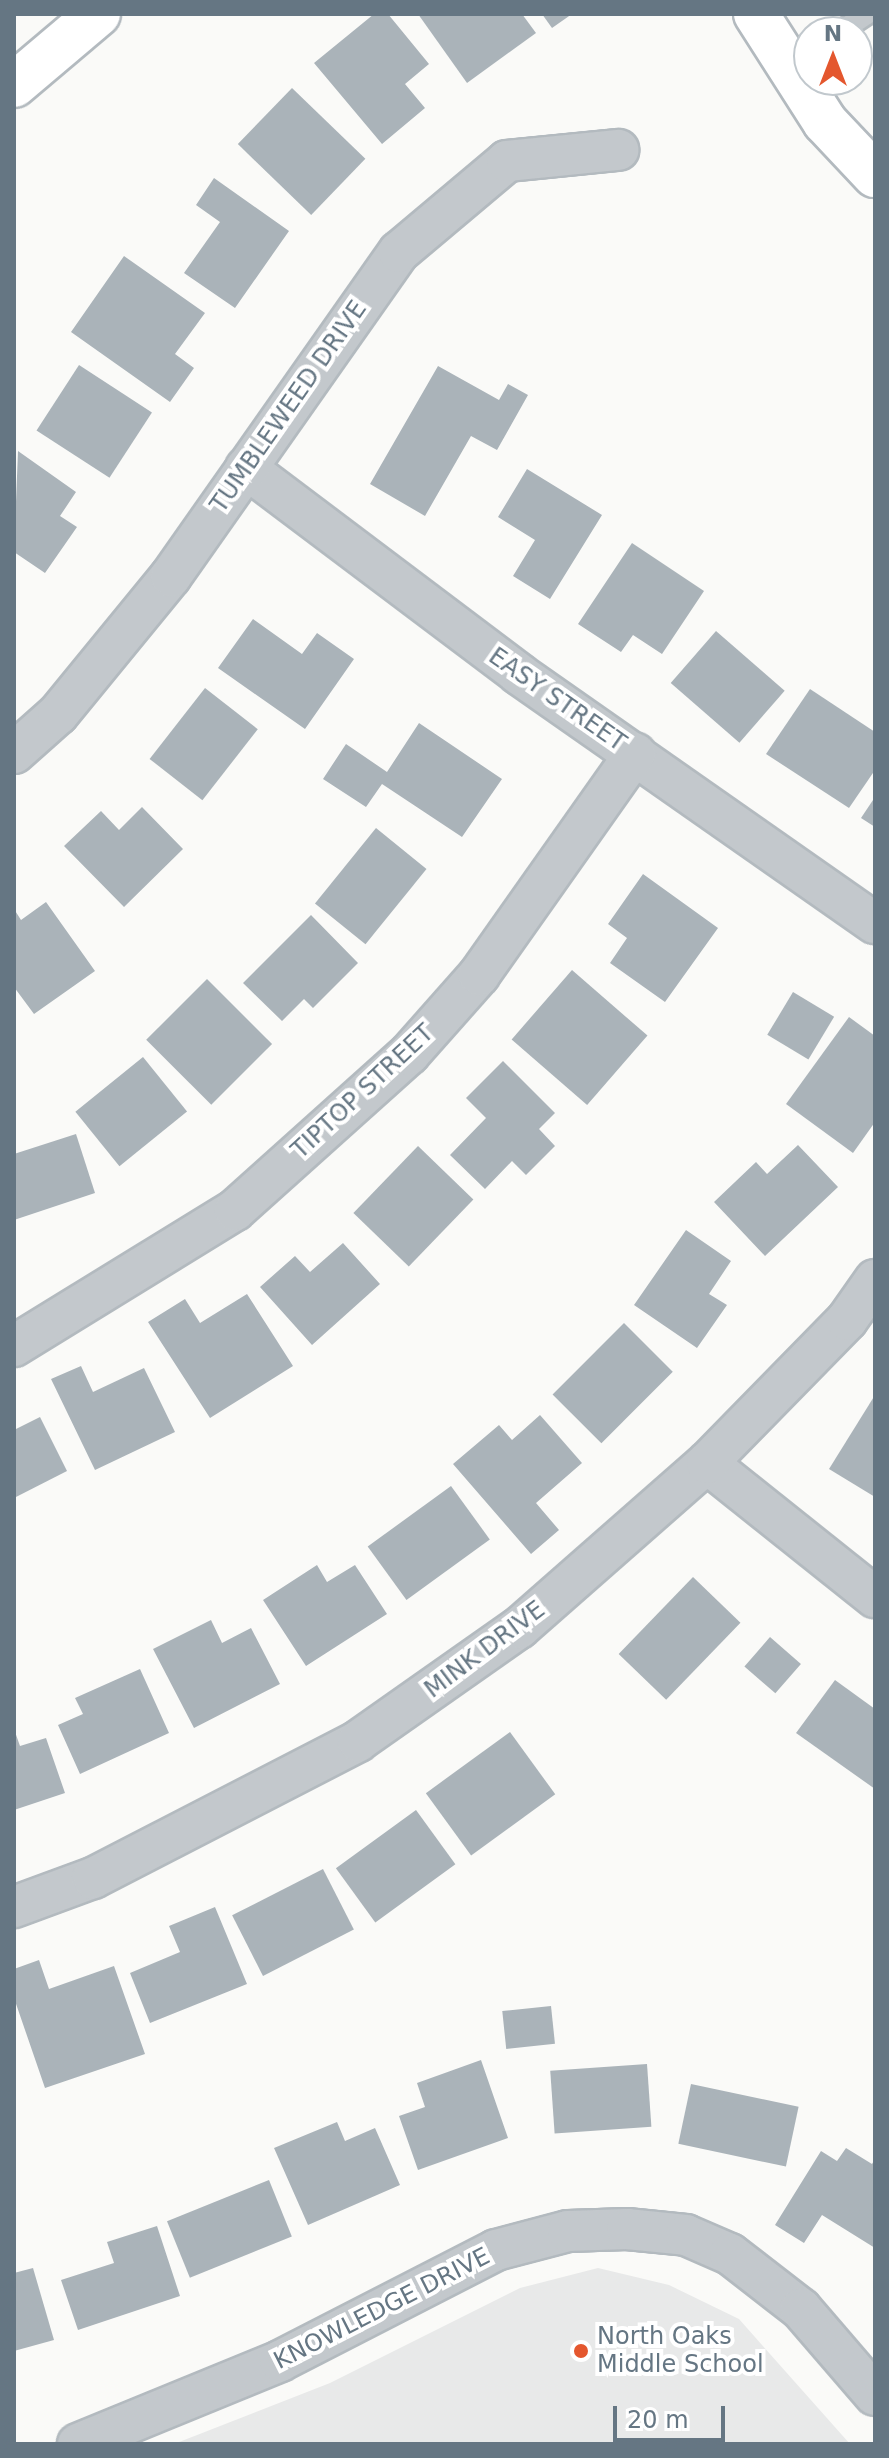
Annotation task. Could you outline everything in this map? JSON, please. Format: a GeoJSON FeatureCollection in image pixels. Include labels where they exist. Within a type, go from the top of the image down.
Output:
{"type":"FeatureCollection","features":[{"type":"Feature","properties":{"kind":"main road"},"geometry":{"type":"LineString","coordinates":[[14,85],[98,14]]}},
{"type":"Feature","properties":{"kind":"main road"},"geometry":{"type":"LineString","coordinates":[[756,14],[793,54]]}},
{"type":"Feature","properties":{"kind":"main road"},"geometry":{"type":"LineString","coordinates":[[814,96],[825,122],[875,175]]}},
{"type":"Feature","properties":{"kind":"street","name":"TUMBLEWEED DRIVE"},"geometry":{"type":"LineString","coordinates":[[14,753],[58,714],[162,587],[399,252],[507,161],[618,150]]}},
{"type":"Feature","properties":{"kind":"street","name":"EASY STREET"},"geometry":{"type":"LineString","coordinates":[[246,468],[635,754],[875,923]]}},
{"type":"Feature","properties":{"kind":"street","name":"TIPTOP STREET"},"geometry":{"type":"LineString","coordinates":[[14,1346],[235,1210],[409,1054],[479,975],[635,754]]}},
{"type":"Feature","properties":{"kind":"street","name":"MINK DRIVE"},"geometry":{"type":"LineString","coordinates":[[14,1907],[93,1878],[358,1741],[519,1628],[707,1463],[847,1320],[875,1280]]}},
{"type":"Feature","properties":{"kind":"street"},"geometry":{"type":"LineString","coordinates":[[707,1463],[875,1597]]}},
{"type":"Feature","properties":{"kind":"street","name":"KNOWLEDGE DRIVE"},"geometry":{"type":"LineString","coordinates":[[78,2444],[280,2361],[496,2250],[568,2231],[627,2229],[686,2235],[730,2254],[801,2309],[875,2395]]}},
{"type":"Feature","properties":{"kind":"shaded area","name":"North Oaks Middle School"},"geometry":{"type":"Polygon","coordinates":[[[598,2268],[669,2285],[739,2319],[850,2444],[174,2444],[330,2383],[520,2288],[598,2268]]]}},
{"type":"Feature","properties":{"kind":"building"},"geometry":{"type":"Polygon","coordinates":[[[374,14],[388,14],[429,64],[405,84],[425,108],[382,144],[314,63],[374,14]]]}},
{"type":"Feature","properties":{"kind":"building"},"geometry":{"type":"Polygon","coordinates":[[[418,14],[522,14],[536,33],[467,83],[418,14]]]}},
{"type":"Feature","properties":{"kind":"building"},"geometry":{"type":"Polygon","coordinates":[[[542,14],[572,14],[552,28],[542,14]]]}},
{"type":"Feature","properties":{"kind":"building"},"geometry":{"type":"Polygon","coordinates":[[[292,88],[365,159],[311,215],[238,144],[292,88]]]}},
{"type":"Feature","properties":{"kind":"building"},"geometry":{"type":"Polygon","coordinates":[[[214,178],[289,231],[235,308],[184,273],[220,222],[196,205],[214,178]]]}},
{"type":"Feature","properties":{"kind":"building"},"geometry":{"type":"Polygon","coordinates":[[[124,256],[205,313],[175,354],[194,368],[170,402],[71,332],[124,256]]]}},
{"type":"Feature","properties":{"kind":"building"},"geometry":{"type":"Polygon","coordinates":[[[79,365],[152,412],[109,478],[37,430],[79,365]]]}},
{"type":"Feature","properties":{"kind":"building"},"geometry":{"type":"Polygon","coordinates":[[[438,366],[499,400],[508,384],[528,395],[497,450],[471,436],[425,516],[370,484],[438,366]]]}},
{"type":"Feature","properties":{"kind":"building"},"geometry":{"type":"Polygon","coordinates":[[[18,451],[76,492],[60,516],[77,527],[45,573],[14,552],[18,451]]]}},
{"type":"Feature","properties":{"kind":"building"},"geometry":{"type":"Polygon","coordinates":[[[527,469],[602,515],[550,599],[513,576],[535,540],[498,517],[527,469]]]}},
{"type":"Feature","properties":{"kind":"building"},"geometry":{"type":"Polygon","coordinates":[[[632,543],[704,591],[662,654],[633,635],[621,652],[578,624],[632,543]]]}},
{"type":"Feature","properties":{"kind":"building"},"geometry":{"type":"Polygon","coordinates":[[[253,619],[302,654],[317,633],[354,659],[305,729],[218,668],[253,619]]]}},
{"type":"Feature","properties":{"kind":"building"},"geometry":{"type":"Polygon","coordinates":[[[716,631],[785,691],[739,743],[671,683],[716,631]]]}},
{"type":"Feature","properties":{"kind":"building"},"geometry":{"type":"Polygon","coordinates":[[[205,688],[258,729],[202,800],[150,759],[205,688]]]}},
{"type":"Feature","properties":{"kind":"building"},"geometry":{"type":"Polygon","coordinates":[[[810,689],[875,732],[875,770],[849,808],[766,754],[810,689]]]}},
{"type":"Feature","properties":{"kind":"building"},"geometry":{"type":"Polygon","coordinates":[[[419,723],[502,779],[462,837],[382,784],[366,807],[323,779],[346,744],[387,772],[419,723]]]}},
{"type":"Feature","properties":{"kind":"building"},"geometry":{"type":"Polygon","coordinates":[[[875,797],[875,827],[861,818],[875,797]]]}},
{"type":"Feature","properties":{"kind":"building"},"geometry":{"type":"Polygon","coordinates":[[[142,807],[183,849],[124,907],[64,846],[101,811],[119,830],[142,807]]]}},
{"type":"Feature","properties":{"kind":"building"},"geometry":{"type":"Polygon","coordinates":[[[376,828],[427,869],[365,944],[315,903],[376,828]]]}},
{"type":"Feature","properties":{"kind":"building"},"geometry":{"type":"Polygon","coordinates":[[[643,874],[718,928],[665,1002],[610,963],[627,938],[608,924],[643,874]]]}},
{"type":"Feature","properties":{"kind":"building"},"geometry":{"type":"Polygon","coordinates":[[[46,902],[95,971],[34,1014],[14,987],[14,909],[21,920],[46,902]]]}},
{"type":"Feature","properties":{"kind":"building"},"geometry":{"type":"Polygon","coordinates":[[[311,915],[358,963],[313,1008],[304,999],[282,1021],[243,983],[311,915]]]}},
{"type":"Feature","properties":{"kind":"building"},"geometry":{"type":"Polygon","coordinates":[[[572,970],[647,1036],[587,1105],[512,1039],[572,970]]]}},
{"type":"Feature","properties":{"kind":"building"},"geometry":{"type":"Polygon","coordinates":[[[207,979],[272,1044],[211,1105],[146,1040],[207,979]]]}},
{"type":"Feature","properties":{"kind":"building"},"geometry":{"type":"Polygon","coordinates":[[[793,992],[834,1017],[808,1060],[767,1035],[793,992]]]}},
{"type":"Feature","properties":{"kind":"building"},"geometry":{"type":"Polygon","coordinates":[[[849,1017],[875,1036],[875,1122],[853,1153],[786,1104],[849,1017]]]}},
{"type":"Feature","properties":{"kind":"building"},"geometry":{"type":"Polygon","coordinates":[[[143,1057],[187,1111],[119,1166],[75,1112],[143,1057]]]}},
{"type":"Feature","properties":{"kind":"building"},"geometry":{"type":"Polygon","coordinates":[[[503,1061],[555,1113],[539,1129],[555,1146],[526,1175],[512,1161],[485,1189],[450,1155],[486,1118],[466,1098],[503,1061]]]}},
{"type":"Feature","properties":{"kind":"building"},"geometry":{"type":"Polygon","coordinates":[[[76,1134],[95,1193],[14,1220],[14,1154],[76,1134]]]}},
{"type":"Feature","properties":{"kind":"building"},"geometry":{"type":"Polygon","coordinates":[[[798,1145],[838,1187],[765,1256],[714,1202],[756,1162],[767,1174],[798,1145]]]}},
{"type":"Feature","properties":{"kind":"building"},"geometry":{"type":"Polygon","coordinates":[[[418,1146],[473,1199],[409,1266],[353,1213],[418,1146]]]}},
{"type":"Feature","properties":{"kind":"building"},"geometry":{"type":"Polygon","coordinates":[[[686,1230],[731,1261],[709,1294],[727,1305],[697,1348],[634,1305],[686,1230]]]}},
{"type":"Feature","properties":{"kind":"building"},"geometry":{"type":"Polygon","coordinates":[[[343,1243],[380,1284],[312,1345],[260,1287],[295,1256],[310,1272],[343,1243]]]}},
{"type":"Feature","properties":{"kind":"building"},"geometry":{"type":"Polygon","coordinates":[[[247,1294],[293,1366],[210,1418],[148,1322],[185,1299],[200,1323],[247,1294]]]}},
{"type":"Feature","properties":{"kind":"building"},"geometry":{"type":"Polygon","coordinates":[[[624,1323],[673,1372],[601,1443],[553,1394],[624,1323]]]}},
{"type":"Feature","properties":{"kind":"building"},"geometry":{"type":"Polygon","coordinates":[[[81,1366],[93,1392],[144,1368],[175,1432],[95,1470],[51,1379],[81,1366]]]}},
{"type":"Feature","properties":{"kind":"building"},"geometry":{"type":"Polygon","coordinates":[[[875,1395],[875,1497],[829,1469],[875,1395]]]}},
{"type":"Feature","properties":{"kind":"building"},"geometry":{"type":"Polygon","coordinates":[[[540,1415],[582,1463],[536,1503],[559,1530],[531,1554],[453,1464],[499,1425],[512,1440],[540,1415]]]}},
{"type":"Feature","properties":{"kind":"building"},"geometry":{"type":"Polygon","coordinates":[[[40,1417],[67,1471],[14,1498],[14,1430],[40,1417]]]}},
{"type":"Feature","properties":{"kind":"building"},"geometry":{"type":"Polygon","coordinates":[[[451,1486],[490,1539],[406,1600],[368,1547],[451,1486]]]}},
{"type":"Feature","properties":{"kind":"building"},"geometry":{"type":"Polygon","coordinates":[[[317,1565],[327,1582],[355,1565],[387,1614],[306,1666],[263,1600],[317,1565]]]}},
{"type":"Feature","properties":{"kind":"building"},"geometry":{"type":"Polygon","coordinates":[[[693,1577],[740,1623],[666,1700],[619,1654],[693,1577]]]}},
{"type":"Feature","properties":{"kind":"building"},"geometry":{"type":"Polygon","coordinates":[[[211,1620],[222,1643],[251,1628],[280,1684],[194,1728],[153,1649],[211,1620]]]}},
{"type":"Feature","properties":{"kind":"building"},"geometry":{"type":"Polygon","coordinates":[[[770,1637],[801,1664],[775,1693],[744,1666],[770,1637]]]}},
{"type":"Feature","properties":{"kind":"building"},"geometry":{"type":"Polygon","coordinates":[[[140,1669],[169,1733],[80,1774],[58,1725],[83,1714],[75,1698],[140,1669]]]}},
{"type":"Feature","properties":{"kind":"building"},"geometry":{"type":"Polygon","coordinates":[[[835,1680],[875,1709],[875,1789],[796,1733],[835,1680]]]}},
{"type":"Feature","properties":{"kind":"building"},"geometry":{"type":"Polygon","coordinates":[[[14,1729],[20,1746],[46,1738],[65,1793],[14,1810],[14,1729]]]}},
{"type":"Feature","properties":{"kind":"building"},"geometry":{"type":"Polygon","coordinates":[[[510,1732],[555,1794],[471,1855],[426,1793],[510,1732]]]}},
{"type":"Feature","properties":{"kind":"building"},"geometry":{"type":"Polygon","coordinates":[[[416,1810],[455,1864],[375,1922],[336,1868],[416,1810]]]}},
{"type":"Feature","properties":{"kind":"building"},"geometry":{"type":"Polygon","coordinates":[[[323,1869],[354,1930],[263,1976],[232,1915],[323,1869]]]}},
{"type":"Feature","properties":{"kind":"building"},"geometry":{"type":"Polygon","coordinates":[[[215,1907],[247,1984],[150,2023],[130,1973],[180,1952],[169,1926],[215,1907]]]}},
{"type":"Feature","properties":{"kind":"building"},"geometry":{"type":"Polygon","coordinates":[[[39,1960],[49,1989],[114,1966],[145,2054],[45,2088],[14,1998],[14,1969],[39,1960]]]}},
{"type":"Feature","properties":{"kind":"building"},"geometry":{"type":"Polygon","coordinates":[[[551,2006],[555,2044],[506,2049],[502,2011],[551,2006]]]}},
{"type":"Feature","properties":{"kind":"building"},"geometry":{"type":"Polygon","coordinates":[[[481,2060],[508,2138],[418,2170],[399,2116],[425,2107],[417,2083],[481,2060]]]}},
{"type":"Feature","properties":{"kind":"building"},"geometry":{"type":"Polygon","coordinates":[[[647,2064],[651,2127],[555,2134],[550,2071],[647,2064]]]}},
{"type":"Feature","properties":{"kind":"building"},"geometry":{"type":"Polygon","coordinates":[[[691,2084],[799,2107],[786,2167],[678,2144],[691,2084]]]}},
{"type":"Feature","properties":{"kind":"building"},"geometry":{"type":"Polygon","coordinates":[[[337,2122],[345,2141],[375,2128],[400,2185],[308,2225],[274,2148],[337,2122]]]}},
{"type":"Feature","properties":{"kind":"building"},"geometry":{"type":"Polygon","coordinates":[[[846,2148],[872,2164],[875,2159],[875,2248],[822,2215],[804,2243],[775,2225],[821,2151],[837,2161],[846,2148]]]}},
{"type":"Feature","properties":{"kind":"building"},"geometry":{"type":"Polygon","coordinates":[[[269,2180],[292,2237],[190,2278],[167,2221],[269,2180]]]}},
{"type":"Feature","properties":{"kind":"building"},"geometry":{"type":"Polygon","coordinates":[[[157,2226],[180,2296],[78,2330],[61,2280],[114,2263],[107,2242],[157,2226]]]}},
{"type":"Feature","properties":{"kind":"building"},"geometry":{"type":"Polygon","coordinates":[[[33,2268],[54,2340],[14,2351],[14,2273],[33,2268]]]}},
{"type":"Feature","properties":{"kind":"place","name":"North Oaks Middle School"},"geometry":{"type":"Point","coordinates":[581,2351]}}]}
